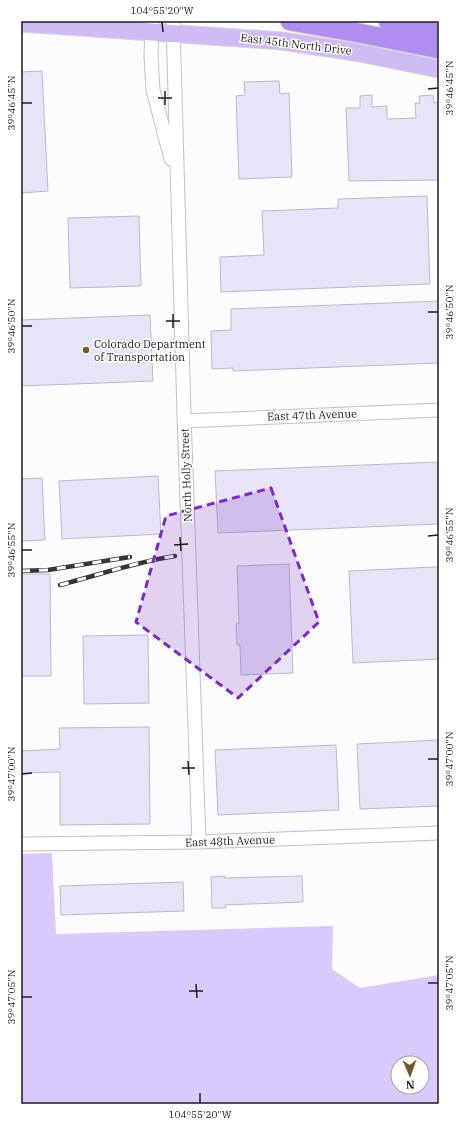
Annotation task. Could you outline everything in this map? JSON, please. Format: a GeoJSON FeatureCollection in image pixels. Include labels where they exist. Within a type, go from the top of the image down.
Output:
{"type":"FeatureCollection","features":[{"type":"Feature","properties":{"kind":"highway"},"geometry":{"type":"LineString","coordinates":[[290,21],[439,49]]}},
{"type":"Feature","properties":{"kind":"highway"},"geometry":{"type":"LineString","coordinates":[[388,21],[439,32]]}},
{"type":"Feature","properties":{"kind":"main road","name":"East 45th North Drive"},"geometry":{"type":"LineString","coordinates":[[21,22],[173,27],[316,45],[439,70]]}},
{"type":"Feature","properties":{"kind":"street","name":"North Holly Street"},"geometry":{"type":"LineString","coordinates":[[151,26],[154,90],[177,180]]}},
{"type":"Feature","properties":{"kind":"street","name":"North Holly Street"},"geometry":{"type":"LineString","coordinates":[[173,27],[184,420],[199,842]]}},
{"type":"Feature","properties":{"kind":"street","name":"East 47th Avenue"},"geometry":{"type":"LineString","coordinates":[[184,420],[439,410]]}},
{"type":"Feature","properties":{"kind":"street","name":"East 48th Avenue"},"geometry":{"type":"LineString","coordinates":[[21,844],[199,842],[439,833]]}},
{"type":"Feature","properties":{"kind":"highlighted area"},"geometry":{"type":"Polygon","coordinates":[[[271,488],[319,622],[238,698],[136,622],[166,516],[271,488]]]}},
{"type":"Feature","properties":{"kind":"shaded area"},"geometry":{"type":"Polygon","coordinates":[[[52,853],[56,934],[333,926],[332,969],[360,988],[439,975],[439,1104],[21,1104],[21,854],[52,853]]]}},
{"type":"Feature","properties":{"kind":"building"},"geometry":{"type":"Polygon","coordinates":[[[42,71],[48,191],[21,193],[21,72],[42,71]]]}},
{"type":"Feature","properties":{"kind":"building"},"geometry":{"type":"Polygon","coordinates":[[[279,81],[280,94],[289,93],[292,177],[239,179],[236,96],[245,95],[244,82],[279,81]]]}},
{"type":"Feature","properties":{"kind":"building"},"geometry":{"type":"Polygon","coordinates":[[[372,95],[372,107],[387,106],[387,119],[416,118],[415,103],[420,103],[419,96],[433,95],[434,103],[439,102],[439,180],[349,181],[346,108],[360,108],[360,96],[372,95]]]}},
{"type":"Feature","properties":{"kind":"building"},"geometry":{"type":"Polygon","coordinates":[[[427,196],[430,284],[221,292],[220,257],[264,255],[262,211],[338,208],[338,199],[427,196]]]}},
{"type":"Feature","properties":{"kind":"building"},"geometry":{"type":"Polygon","coordinates":[[[139,216],[141,286],[70,288],[68,218],[139,216]]]}},
{"type":"Feature","properties":{"kind":"building"},"geometry":{"type":"Polygon","coordinates":[[[439,301],[439,363],[233,371],[233,368],[212,369],[211,331],[231,330],[231,309],[439,301]]]}},
{"type":"Feature","properties":{"kind":"building","name":"Colorado Department of Transportation"},"geometry":{"type":"Polygon","coordinates":[[[150,315],[153,381],[21,386],[21,320],[150,315]]]}},
{"type":"Feature","properties":{"kind":"building"},"geometry":{"type":"Polygon","coordinates":[[[439,462],[439,524],[218,533],[215,471],[439,462]]]}},
{"type":"Feature","properties":{"kind":"building"},"geometry":{"type":"Polygon","coordinates":[[[158,476],[161,534],[62,539],[59,481],[158,476]]]}},
{"type":"Feature","properties":{"kind":"building"},"geometry":{"type":"Polygon","coordinates":[[[42,478],[45,540],[21,541],[21,479],[42,478]]]}},
{"type":"Feature","properties":{"kind":"building"},"geometry":{"type":"Polygon","coordinates":[[[289,564],[293,673],[241,675],[240,645],[237,645],[236,624],[239,623],[237,566],[289,564]]]}},
{"type":"Feature","properties":{"kind":"building"},"geometry":{"type":"Polygon","coordinates":[[[439,567],[439,659],[353,663],[349,571],[439,567]]]}},
{"type":"Feature","properties":{"kind":"building"},"geometry":{"type":"Polygon","coordinates":[[[21,574],[50,574],[51,676],[21,676],[21,574]]]}},
{"type":"Feature","properties":{"kind":"building"},"geometry":{"type":"Polygon","coordinates":[[[148,635],[149,703],[84,704],[83,636],[148,635]]]}},
{"type":"Feature","properties":{"kind":"building"},"geometry":{"type":"Polygon","coordinates":[[[149,727],[150,824],[60,825],[60,772],[21,773],[21,751],[60,749],[59,728],[149,727]]]}},
{"type":"Feature","properties":{"kind":"building"},"geometry":{"type":"Polygon","coordinates":[[[439,740],[439,806],[360,809],[357,744],[439,740]]]}},
{"type":"Feature","properties":{"kind":"building"},"geometry":{"type":"Polygon","coordinates":[[[336,745],[339,810],[218,815],[215,750],[336,745]]]}},
{"type":"Feature","properties":{"kind":"building"},"geometry":{"type":"Polygon","coordinates":[[[225,876],[224,878],[302,876],[303,902],[225,905],[226,908],[212,908],[211,877],[225,876]]]}},
{"type":"Feature","properties":{"kind":"building"},"geometry":{"type":"Polygon","coordinates":[[[183,882],[184,911],[61,915],[60,886],[183,882]]]}},
{"type":"Feature","properties":{"kind":"railway"},"geometry":{"type":"LineString","coordinates":[[60,585],[131,565],[175,556]]}},
{"type":"Feature","properties":{"kind":"railway"},"geometry":{"type":"LineString","coordinates":[[21,571],[48,570],[130,557]]}},
{"type":"Feature","properties":{"kind":"place","name":"Colorado Department of Transportation"},"geometry":{"type":"Point","coordinates":[86,350]}}]}
